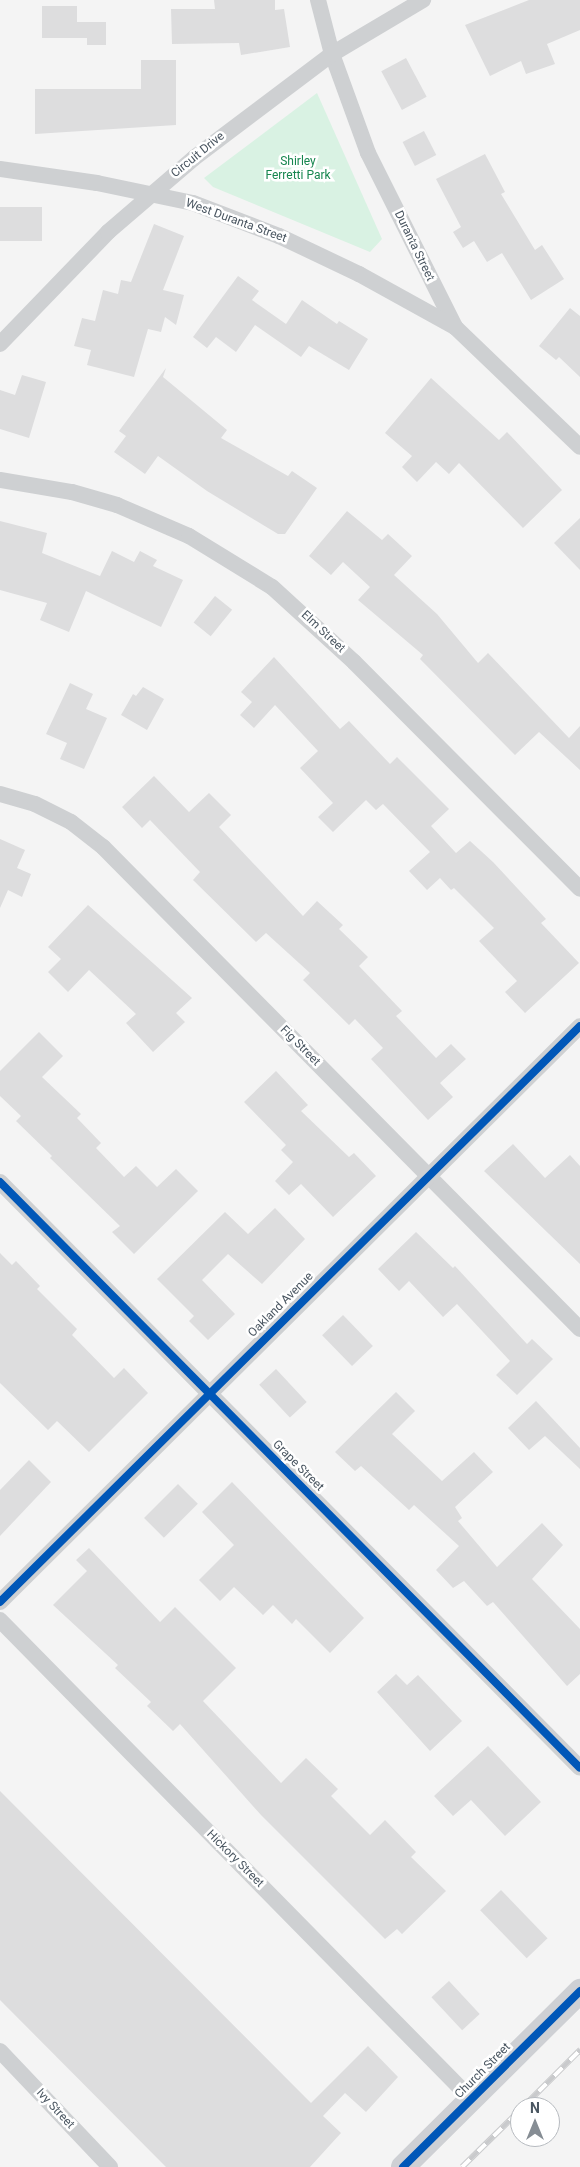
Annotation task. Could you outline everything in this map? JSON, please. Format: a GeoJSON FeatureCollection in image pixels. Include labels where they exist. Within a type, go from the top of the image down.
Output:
{"type":"FeatureCollection","features":[{"type":"Feature","properties":{"kind":"street","name":"Duranta Street"},"geometry":{"type":"LineString","coordinates":[[318,0],[332,54],[368,153],[454,327],[580,447]]}},
{"type":"Feature","properties":{"kind":"street","name":"Circuit Drive"},"geometry":{"type":"LineString","coordinates":[[0,344],[108,232],[244,118],[332,54],[423,0]]}},
{"type":"Feature","properties":{"kind":"street","name":"West Duranta Street"},"geometry":{"type":"LineString","coordinates":[[0,169],[151,194],[193,203],[279,236],[454,327]]}},
{"type":"Feature","properties":{"kind":"street","name":"Elm Street"},"geometry":{"type":"LineString","coordinates":[[0,480],[72,492],[117,506],[197,540],[272,587],[347,655],[580,889]]}},
{"type":"Feature","properties":{"kind":"street","name":"Fig Street"},"geometry":{"type":"LineString","coordinates":[[0,794],[34,804],[71,822],[103,847],[580,1329]]}},
{"type":"Feature","properties":{"kind":"street","name":"Oakland Avenue"},"geometry":{"type":"LineString","coordinates":[[0,1602],[209,1392],[580,1026]]}},
{"type":"Feature","properties":{"kind":"street","name":"Grape Street"},"geometry":{"type":"LineString","coordinates":[[0,1182],[580,1768]]}},
{"type":"Feature","properties":{"kind":"street","name":"Hickory Street"},"geometry":{"type":"LineString","coordinates":[[0,1620],[471,2098]]}},
{"type":"Feature","properties":{"kind":"street","name":"Church Street"},"geometry":{"type":"LineString","coordinates":[[403,2167],[580,1991]]}},
{"type":"Feature","properties":{"kind":"street","name":"Ivy Street"},"geometry":{"type":"LineString","coordinates":[[0,2051],[110,2167]]}},
{"type":"Feature","properties":{"kind":"green space","name":"Shirley Ferretti Park"},"geometry":{"type":"Polygon","coordinates":[[[317,93],[382,239],[370,252],[213,187],[204,178],[317,93]]]}},
{"type":"Feature","properties":{"kind":"building"},"geometry":{"type":"Polygon","coordinates":[[[214,0],[275,0],[275,10],[284,9],[290,47],[241,55],[239,43],[172,44],[171,9],[215,9],[214,0]]]}},
{"type":"Feature","properties":{"kind":"building"},"geometry":{"type":"Polygon","coordinates":[[[529,0],[580,0],[580,30],[547,44],[555,64],[526,74],[521,61],[490,76],[465,25],[529,0]]]}},
{"type":"Feature","properties":{"kind":"building"},"geometry":{"type":"Polygon","coordinates":[[[42,6],[77,6],[77,22],[106,22],[106,45],[87,45],[87,38],[42,38],[42,6]]]}},
{"type":"Feature","properties":{"kind":"building"},"geometry":{"type":"Polygon","coordinates":[[[406,58],[427,97],[402,110],[381,71],[406,58]]]}},
{"type":"Feature","properties":{"kind":"building"},"geometry":{"type":"Polygon","coordinates":[[[141,60],[176,60],[176,125],[35,134],[35,89],[141,89],[141,60]]]}},
{"type":"Feature","properties":{"kind":"building"},"geometry":{"type":"Polygon","coordinates":[[[424,131],[436,155],[415,166],[403,142],[424,131]]]}},
{"type":"Feature","properties":{"kind":"building"},"geometry":{"type":"Polygon","coordinates":[[[485,154],[505,192],[501,194],[535,250],[542,245],[564,279],[531,300],[502,253],[487,262],[474,241],[463,248],[453,232],[461,227],[436,179],[485,154]]]}},
{"type":"Feature","properties":{"kind":"building"},"geometry":{"type":"Polygon","coordinates":[[[0,207],[42,207],[42,241],[0,241],[0,207]]]}},
{"type":"Feature","properties":{"kind":"building"},"geometry":{"type":"Polygon","coordinates":[[[154,224],[184,236],[163,290],[184,295],[176,325],[165,317],[161,332],[148,329],[134,377],[87,365],[91,350],[74,346],[82,318],[95,321],[103,290],[118,294],[121,280],[131,282],[154,224]]]}},
{"type":"Feature","properties":{"kind":"building"},"geometry":{"type":"Polygon","coordinates":[[[238,276],[259,291],[252,300],[286,324],[302,300],[337,324],[339,321],[368,339],[349,370],[309,346],[301,357],[255,325],[236,352],[216,337],[207,348],[193,337],[238,276]]]}},
{"type":"Feature","properties":{"kind":"building"},"geometry":{"type":"Polygon","coordinates":[[[570,308],[580,316],[580,377],[559,357],[556,360],[539,346],[570,308]]]}},
{"type":"Feature","properties":{"kind":"building"},"geometry":{"type":"Polygon","coordinates":[[[166,368],[163,377],[227,430],[221,438],[288,476],[292,471],[317,488],[285,534],[278,534],[207,491],[158,456],[145,474],[114,452],[126,436],[119,431],[166,368]]]}},
{"type":"Feature","properties":{"kind":"building"},"geometry":{"type":"Polygon","coordinates":[[[22,375],[46,382],[29,438],[0,429],[0,390],[15,395],[22,375]]]}},
{"type":"Feature","properties":{"kind":"building"},"geometry":{"type":"Polygon","coordinates":[[[431,378],[499,440],[507,432],[562,490],[523,528],[459,463],[449,474],[436,462],[417,482],[402,467],[412,456],[385,433],[431,378]]]}},
{"type":"Feature","properties":{"kind":"building"},"geometry":{"type":"Polygon","coordinates":[[[347,511],[382,540],[388,534],[412,556],[394,575],[437,614],[478,663],[488,653],[569,738],[580,726],[580,770],[539,732],[515,755],[420,659],[423,655],[358,600],[370,587],[343,562],[331,575],[309,556],[347,511]]]}},
{"type":"Feature","properties":{"kind":"building"},"geometry":{"type":"Polygon","coordinates":[[[580,518],[580,570],[554,543],[580,518]]]}},
{"type":"Feature","properties":{"kind":"building"},"geometry":{"type":"Polygon","coordinates":[[[0,521],[47,533],[42,553],[100,576],[112,551],[134,562],[140,551],[157,560],[153,566],[183,580],[161,627],[86,591],[69,632],[40,620],[47,603],[0,590],[0,521]]]}},
{"type":"Feature","properties":{"kind":"building"},"geometry":{"type":"Polygon","coordinates":[[[215,596],[232,610],[211,636],[194,622],[215,596]]]}},
{"type":"Feature","properties":{"kind":"building"},"geometry":{"type":"Polygon","coordinates":[[[274,657],[340,729],[349,721],[390,764],[397,757],[449,809],[431,826],[456,853],[470,841],[493,862],[546,919],[541,923],[579,963],[525,1013],[505,992],[517,981],[479,941],[494,928],[454,888],[451,890],[440,878],[427,890],[409,871],[430,852],[383,804],[376,810],[366,800],[333,832],[318,817],[333,803],[300,768],[318,751],[275,705],[254,728],[240,715],[252,702],[241,692],[274,657]]]}},
{"type":"Feature","properties":{"kind":"building"},"geometry":{"type":"Polygon","coordinates":[[[70,683],[93,694],[86,709],[107,718],[84,769],[60,759],[67,743],[46,734],[70,683]]]}},
{"type":"Feature","properties":{"kind":"building"},"geometry":{"type":"Polygon","coordinates":[[[143,687],[164,699],[147,730],[121,715],[133,694],[136,696],[143,687]]]}},
{"type":"Feature","properties":{"kind":"building"},"geometry":{"type":"Polygon","coordinates":[[[154,776],[189,812],[209,793],[231,815],[219,827],[303,916],[317,901],[343,925],[339,929],[368,957],[359,966],[402,1011],[396,1016],[436,1058],[451,1044],[466,1059],[440,1083],[453,1097],[428,1120],[371,1059],[383,1048],[355,1019],[349,1025],[303,980],[310,973],[266,933],[256,942],[193,880],[200,872],[150,820],[142,828],[122,807],[154,776]]]}},
{"type":"Feature","properties":{"kind":"building"},"geometry":{"type":"Polygon","coordinates":[[[0,839],[25,850],[17,868],[31,874],[22,897],[8,890],[0,908],[0,839]]]}},
{"type":"Feature","properties":{"kind":"building"},"geometry":{"type":"Polygon","coordinates":[[[88,905],[192,998],[176,1013],[185,1022],[153,1052],[126,1023],[136,1014],[89,970],[68,992],[48,972],[61,959],[48,947],[88,905]]]}},
{"type":"Feature","properties":{"kind":"building"},"geometry":{"type":"Polygon","coordinates":[[[39,1032],[63,1056],[42,1077],[81,1114],[77,1118],[101,1143],[96,1148],[124,1177],[136,1166],[157,1187],[176,1169],[198,1191],[134,1254],[112,1232],[120,1226],[50,1158],[52,1156],[16,1121],[21,1116],[0,1096],[0,1071],[39,1032]]]}},
{"type":"Feature","properties":{"kind":"building"},"geometry":{"type":"Polygon","coordinates":[[[276,1071],[308,1105],[301,1111],[349,1157],[354,1153],[376,1176],[333,1217],[301,1184],[289,1195],[275,1181],[293,1162],[281,1150],[286,1145],[244,1102],[276,1071]]]}},
{"type":"Feature","properties":{"kind":"building"},"geometry":{"type":"Polygon","coordinates":[[[513,1144],[545,1178],[570,1155],[580,1166],[580,1264],[484,1171],[513,1144]]]}},
{"type":"Feature","properties":{"kind":"building"},"geometry":{"type":"Polygon","coordinates":[[[275,1208],[305,1239],[262,1284],[228,1254],[202,1280],[235,1314],[208,1340],[189,1321],[194,1316],[157,1279],[225,1212],[248,1234],[275,1208]]]}},
{"type":"Feature","properties":{"kind":"building"},"geometry":{"type":"Polygon","coordinates":[[[416,1232],[453,1268],[455,1266],[527,1344],[532,1339],[553,1359],[517,1395],[496,1375],[510,1361],[457,1304],[443,1317],[409,1281],[399,1291],[378,1269],[416,1232]]]}},
{"type":"Feature","properties":{"kind":"building"},"geometry":{"type":"Polygon","coordinates":[[[0,1253],[12,1265],[16,1261],[40,1286],[37,1289],[77,1329],[72,1335],[114,1378],[124,1368],[148,1393],[89,1452],[57,1421],[48,1430],[0,1383],[0,1253]]]}},
{"type":"Feature","properties":{"kind":"building"},"geometry":{"type":"Polygon","coordinates":[[[343,1315],[373,1346],[352,1366],[322,1335],[343,1315]]]}},
{"type":"Feature","properties":{"kind":"building"},"geometry":{"type":"Polygon","coordinates":[[[276,1369],[307,1402],[290,1418],[259,1385],[276,1369]]]}},
{"type":"Feature","properties":{"kind":"building"},"geometry":{"type":"Polygon","coordinates":[[[396,1392],[415,1411],[392,1434],[442,1481],[474,1452],[493,1472],[455,1507],[462,1518],[458,1521],[497,1567],[542,1523],[563,1545],[532,1579],[580,1629],[580,1674],[567,1686],[493,1602],[487,1606],[464,1581],[453,1588],[436,1570],[459,1546],[414,1505],[409,1510],[361,1466],[355,1471],[335,1452],[396,1392]]]}},
{"type":"Feature","properties":{"kind":"building"},"geometry":{"type":"Polygon","coordinates":[[[536,1401],[580,1448],[580,1469],[545,1436],[529,1450],[508,1428],[536,1401]]]}},
{"type":"Feature","properties":{"kind":"building"},"geometry":{"type":"Polygon","coordinates":[[[29,1460],[51,1482],[0,1536],[0,1490],[29,1460]]]}},
{"type":"Feature","properties":{"kind":"building"},"geometry":{"type":"Polygon","coordinates":[[[232,1482],[364,1618],[330,1653],[296,1619],[292,1624],[273,1605],[263,1615],[234,1587],[220,1601],[199,1580],[234,1545],[202,1512],[232,1482]]]}},
{"type":"Feature","properties":{"kind":"building"},"geometry":{"type":"Polygon","coordinates":[[[178,1484],[198,1504],[164,1538],[144,1518],[178,1484]]]}},
{"type":"Feature","properties":{"kind":"building"},"geometry":{"type":"Polygon","coordinates":[[[89,1548],[160,1622],[175,1607],[236,1668],[203,1701],[281,1783],[306,1758],[338,1789],[331,1796],[370,1835],[385,1820],[416,1852],[411,1857],[446,1891],[402,1934],[397,1929],[385,1939],[261,1815],[180,1724],[173,1731],[147,1706],[151,1702],[115,1668],[118,1665],[53,1605],[87,1571],[76,1560],[89,1548]]]}},
{"type":"Feature","properties":{"kind":"building"},"geometry":{"type":"Polygon","coordinates":[[[396,1674],[407,1685],[418,1675],[462,1721],[430,1751],[377,1692],[396,1674]]]}},
{"type":"Feature","properties":{"kind":"building"},"geometry":{"type":"Polygon","coordinates":[[[488,1746],[541,1802],[505,1836],[471,1800],[453,1816],[434,1796],[488,1746]]]}},
{"type":"Feature","properties":{"kind":"building"},"geometry":{"type":"Polygon","coordinates":[[[0,1791],[311,2103],[368,2046],[398,2077],[366,2112],[345,2093],[323,2116],[341,2133],[310,2167],[166,2167],[0,2000],[0,1791]]]}},
{"type":"Feature","properties":{"kind":"building"},"geometry":{"type":"Polygon","coordinates":[[[501,1890],[548,1938],[527,1958],[480,1910],[501,1890]]]}},
{"type":"Feature","properties":{"kind":"building"},"geometry":{"type":"Polygon","coordinates":[[[449,1981],[480,2014],[462,2030],[431,1997],[449,1981]]]}},
{"type":"Feature","properties":{"kind":"railway"},"geometry":{"type":"LineString","coordinates":[[533,2097],[580,2050]]}},
{"type":"Feature","properties":{"kind":"railway"},"geometry":{"type":"LineString","coordinates":[[462,2167],[510,2120]]}},
{"type":"Feature","properties":{"kind":"cycle path"},"geometry":{"type":"LineString","coordinates":[[0,1602],[580,1026]]}},
{"type":"Feature","properties":{"kind":"cycle path"},"geometry":{"type":"LineString","coordinates":[[0,1182],[580,1768]]}},
{"type":"Feature","properties":{"kind":"cycle path"},"geometry":{"type":"LineString","coordinates":[[403,2167],[580,1991]]}}]}
